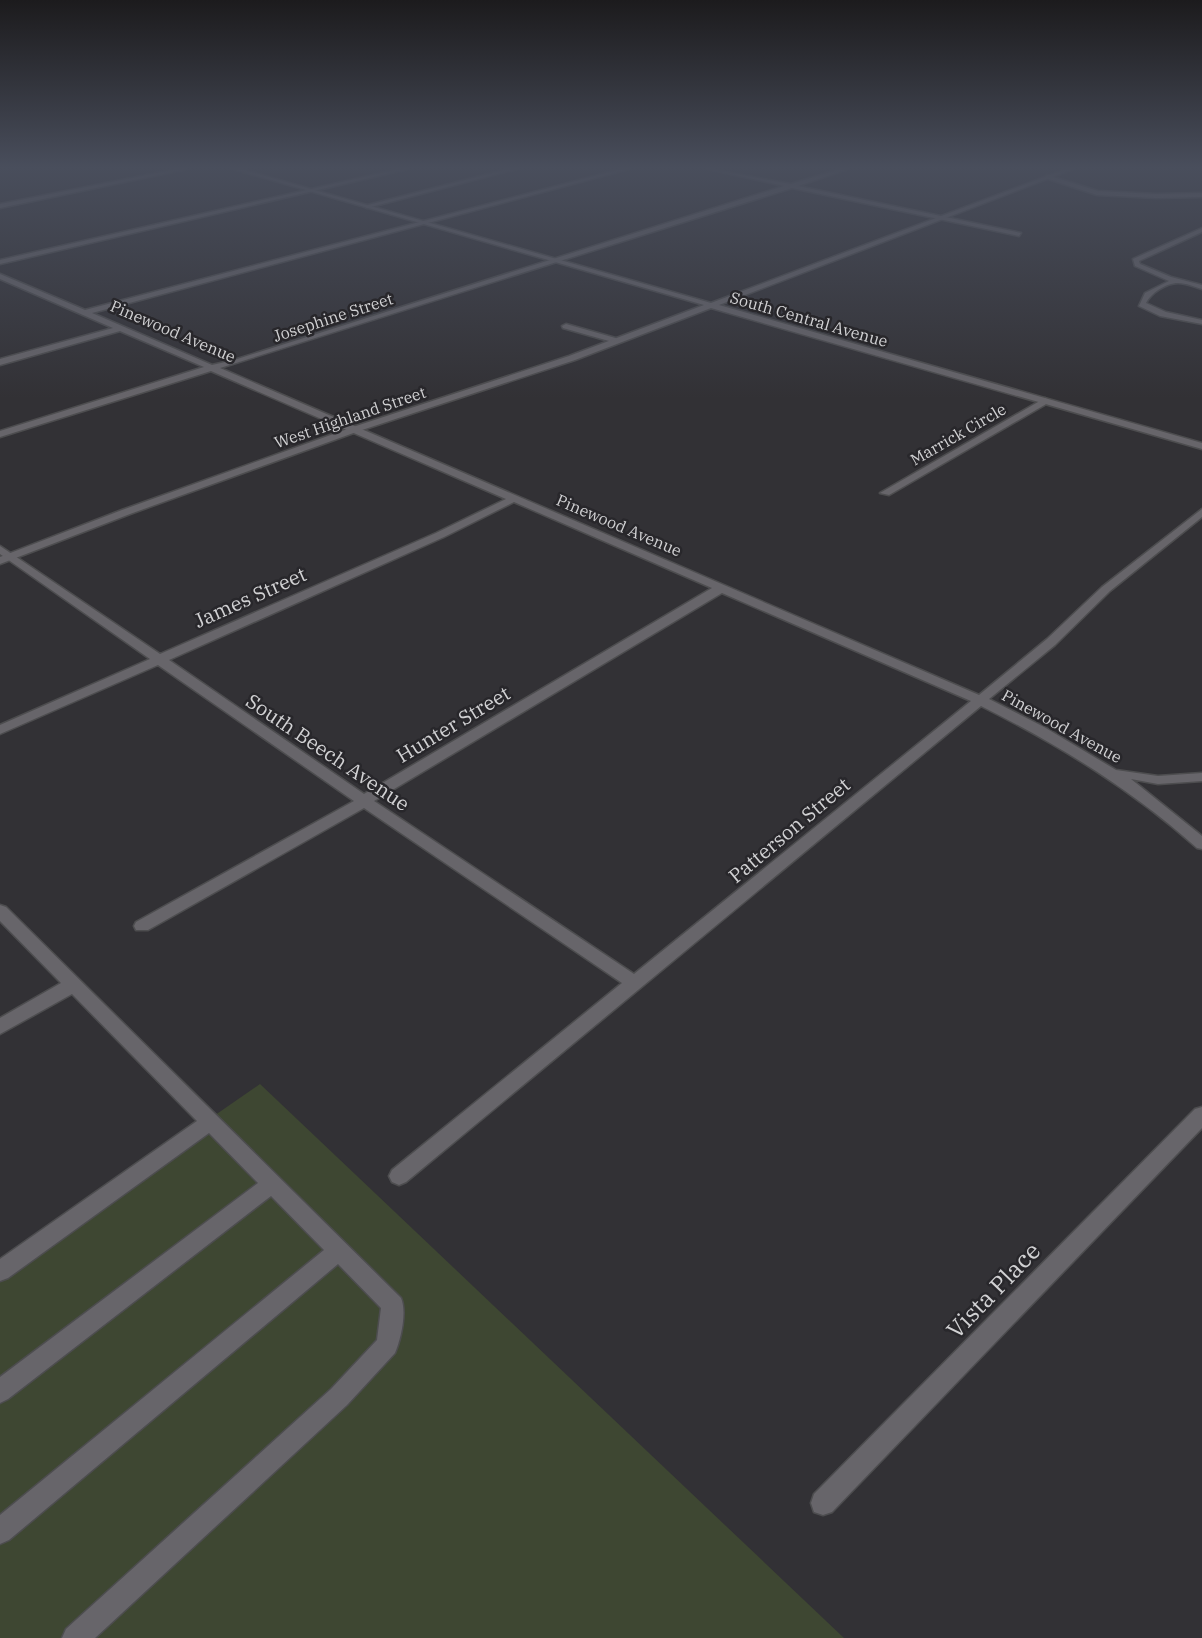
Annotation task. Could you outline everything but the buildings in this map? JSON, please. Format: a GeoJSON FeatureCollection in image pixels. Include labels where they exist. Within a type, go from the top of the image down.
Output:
{"type":"FeatureCollection","features":[{"type":"Feature","properties":{"kind":"street"},"geometry":{"type":"LineString","coordinates":[[0,262],[72,245]]}},
{"type":"Feature","properties":{"kind":"street"},"geometry":{"type":"LineString","coordinates":[[86,312],[336,245]]}},
{"type":"Feature","properties":{"kind":"street","name":"South Central Avenue"},"geometry":{"type":"LineString","coordinates":[[505,245],[1202,446]]}},
{"type":"Feature","properties":{"kind":"street","name":"Josephine Street"},"geometry":{"type":"LineString","coordinates":[[0,434],[602,245]]}},
{"type":"Feature","properties":{"kind":"street","name":"West Highland Street"},"geometry":{"type":"LineString","coordinates":[[4,555],[356,429],[528,374],[868,245]]}},
{"type":"Feature","properties":{"kind":"street"},"geometry":{"type":"LineString","coordinates":[[1165,245],[1142,255],[1135,260],[1137,265],[1177,281],[1202,287]]}},
{"type":"Feature","properties":{"kind":"street","name":"Pinewood Avenue"},"geometry":{"type":"LineString","coordinates":[[0,276],[1029,723],[1111,771],[1146,795],[1202,844]]}},
{"type":"Feature","properties":{"kind":"street"},"geometry":{"type":"LineString","coordinates":[[1177,281],[1153,290],[1144,297],[1142,304],[1149,309],[1171,316],[1202,322]]}},
{"type":"Feature","properties":{"kind":"street"},"geometry":{"type":"LineString","coordinates":[[566,326],[616,341]]}},
{"type":"Feature","properties":{"kind":"street"},"geometry":{"type":"LineString","coordinates":[[0,362],[122,328]]}},
{"type":"Feature","properties":{"kind":"street","name":"Marrick Circle"},"geometry":{"type":"LineString","coordinates":[[885,493],[1045,401]]}},
{"type":"Feature","properties":{"kind":"street","name":"James Street"},"geometry":{"type":"LineString","coordinates":[[0,730],[440,535],[515,498]]}},
{"type":"Feature","properties":{"kind":"street","name":"Patterson Street"},"geometry":{"type":"LineString","coordinates":[[399,1176],[1051,642],[1106,589],[1202,512]]}},
{"type":"Feature","properties":{"kind":"street","name":"South Beech Avenue"},"geometry":{"type":"LineString","coordinates":[[4,555],[636,984]]}},
{"type":"Feature","properties":{"kind":"street","name":"Hunter Street"},"geometry":{"type":"LineString","coordinates":[[142,926],[364,801],[721,588]]}},
{"type":"Feature","properties":{"kind":"street"},"geometry":{"type":"LineString","coordinates":[[1111,771],[1158,780],[1202,777]]}},
{"type":"Feature","properties":{"kind":"street"},"geometry":{"type":"LineString","coordinates":[[0,911],[208,1123],[393,1305],[387,1345],[339,1397],[75,1638]]}},
{"type":"Feature","properties":{"kind":"street"},"geometry":{"type":"LineString","coordinates":[[0,1028],[74,984]]}},
{"type":"Feature","properties":{"kind":"street","name":"Vista Place"},"geometry":{"type":"LineString","coordinates":[[823,1503],[1202,1116]]}},
{"type":"Feature","properties":{"kind":"street"},"geometry":{"type":"LineString","coordinates":[[0,1271],[208,1123]]}},
{"type":"Feature","properties":{"kind":"street"},"geometry":{"type":"LineString","coordinates":[[0,1391],[270,1185]]}},
{"type":"Feature","properties":{"kind":"street"},"geometry":{"type":"LineString","coordinates":[[0,1531],[338,1251]]}},
{"type":"Feature","properties":{"kind":"green space"},"geometry":{"type":"Polygon","coordinates":[[[260,1084],[844,1638],[0,1638],[0,1264],[260,1084]]]}}]}
